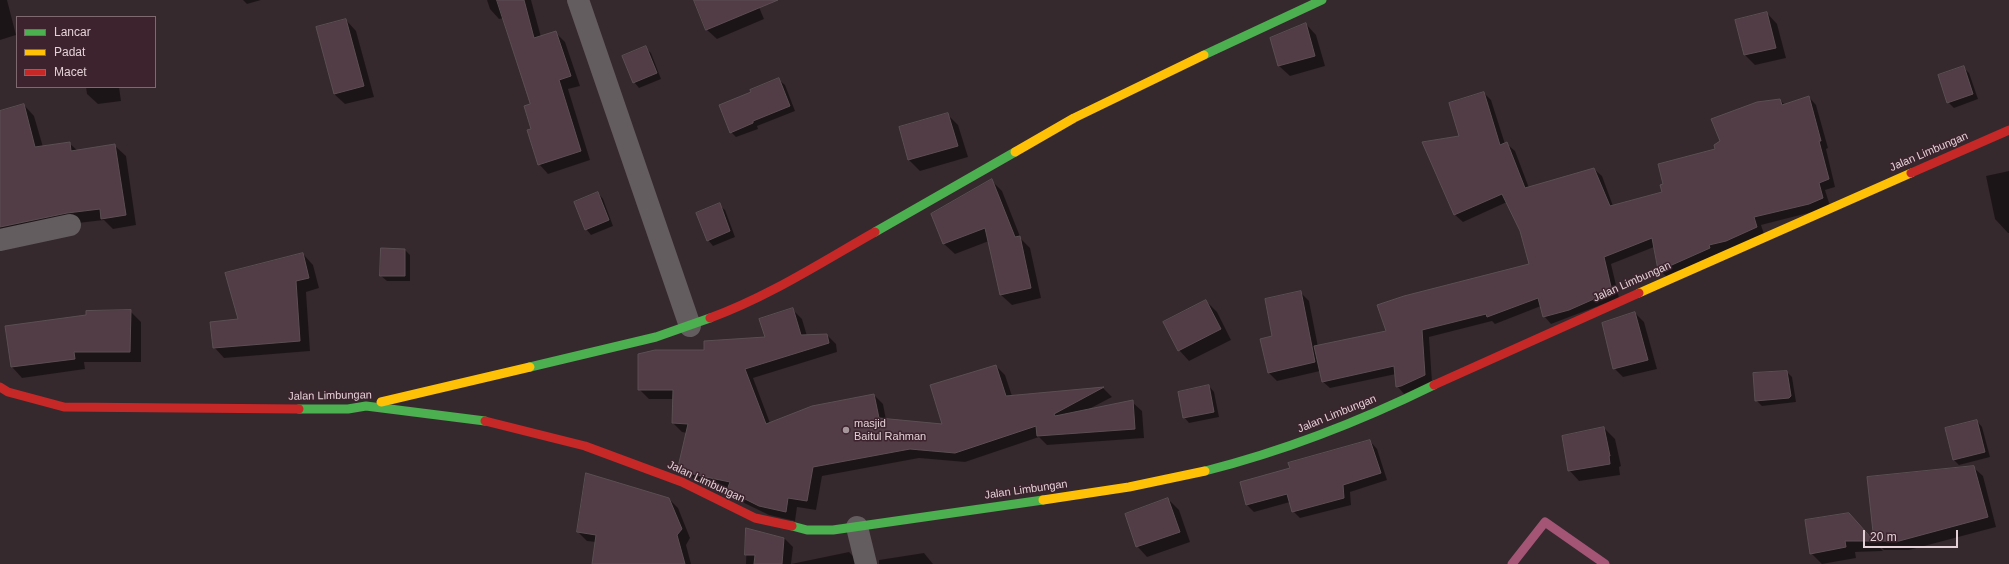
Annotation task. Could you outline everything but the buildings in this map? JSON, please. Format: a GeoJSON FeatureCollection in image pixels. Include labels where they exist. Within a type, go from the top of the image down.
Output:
{"type":"FeatureCollection","features":[{"type":"Feature","properties":{"kind":"street"},"geometry":{"type":"LineString","coordinates":[[578,0],[690,326]]}},
{"type":"Feature","properties":{"kind":"street"},"geometry":{"type":"LineString","coordinates":[[366,406],[656,337],[690,326],[750,301],[789,281],[1074,118],[1144,83],[1322,0]]}},
{"type":"Feature","properties":{"kind":"street","name":"Jalan Limbungan"},"geometry":{"type":"LineString","coordinates":[[0,387],[8,392],[64,406],[348,409],[366,406],[491,422],[585,446],[682,482],[755,518],[807,530],[857,527],[1085,494],[1156,482],[1219,467],[1281,448],[1342,426],[1394,404],[1459,372],[2009,130]]}},
{"type":"Feature","properties":{"kind":"street"},"geometry":{"type":"LineString","coordinates":[[0,240],[70,225]]}},
{"type":"Feature","properties":{"kind":"street"},"geometry":{"type":"LineString","coordinates":[[857,527],[866,564]]}},
{"type":"Feature","properties":{"kind":"waterway"},"geometry":{"type":"LineString","coordinates":[[1512,564],[1545,522],[1605,564]]}},
{"type":"Feature","properties":{"kind":"traffic: fast"},"geometry":{"type":"LineString","coordinates":[[1204,55],[1322,0]]}},
{"type":"Feature","properties":{"kind":"traffic: fast"},"geometry":{"type":"LineString","coordinates":[[875,232],[1015,152]]}},
{"type":"Feature","properties":{"kind":"traffic: fast"},"geometry":{"type":"LineString","coordinates":[[530,367],[656,337],[710,318]]}},
{"type":"Feature","properties":{"kind":"traffic: fast"},"geometry":{"type":"LineString","coordinates":[[1205,471],[1264,454],[1322,434],[1379,411],[1434,385]]}},
{"type":"Feature","properties":{"kind":"traffic: fast"},"geometry":{"type":"LineString","coordinates":[[299,409],[348,409],[366,406],[485,421]]}},
{"type":"Feature","properties":{"kind":"traffic: fast"},"geometry":{"type":"LineString","coordinates":[[792,526],[807,530],[833,530],[1043,500]]}},
{"type":"Feature","properties":{"kind":"traffic: slow"},"geometry":{"type":"LineString","coordinates":[[1015,152],[1074,118],[1204,55]]}},
{"type":"Feature","properties":{"kind":"traffic: slow"},"geometry":{"type":"LineString","coordinates":[[1639,293],[1911,173]]}},
{"type":"Feature","properties":{"kind":"traffic: slow"},"geometry":{"type":"LineString","coordinates":[[381,402],[530,367]]}},
{"type":"Feature","properties":{"kind":"traffic: slow"},"geometry":{"type":"LineString","coordinates":[[1043,500],[1129,487],[1205,471]]}},
{"type":"Feature","properties":{"kind":"traffic: jam"},"geometry":{"type":"LineString","coordinates":[[1911,173],[2009,130]]}},
{"type":"Feature","properties":{"kind":"traffic: jam"},"geometry":{"type":"LineString","coordinates":[[710,318],[753,300],[815,267],[875,232]]}},
{"type":"Feature","properties":{"kind":"traffic: jam"},"geometry":{"type":"LineString","coordinates":[[1434,385],[1639,293]]}},
{"type":"Feature","properties":{"kind":"traffic: jam"},"geometry":{"type":"LineString","coordinates":[[0,387],[8,392],[64,407],[299,409]]}},
{"type":"Feature","properties":{"kind":"traffic: jam"},"geometry":{"type":"LineString","coordinates":[[485,421],[585,446],[682,482],[755,518],[792,526]]}},
{"type":"Feature","properties":{"kind":"place","name":"masjid Baitul Rahman"},"geometry":{"type":"Point","coordinates":[846,430]}}]}
